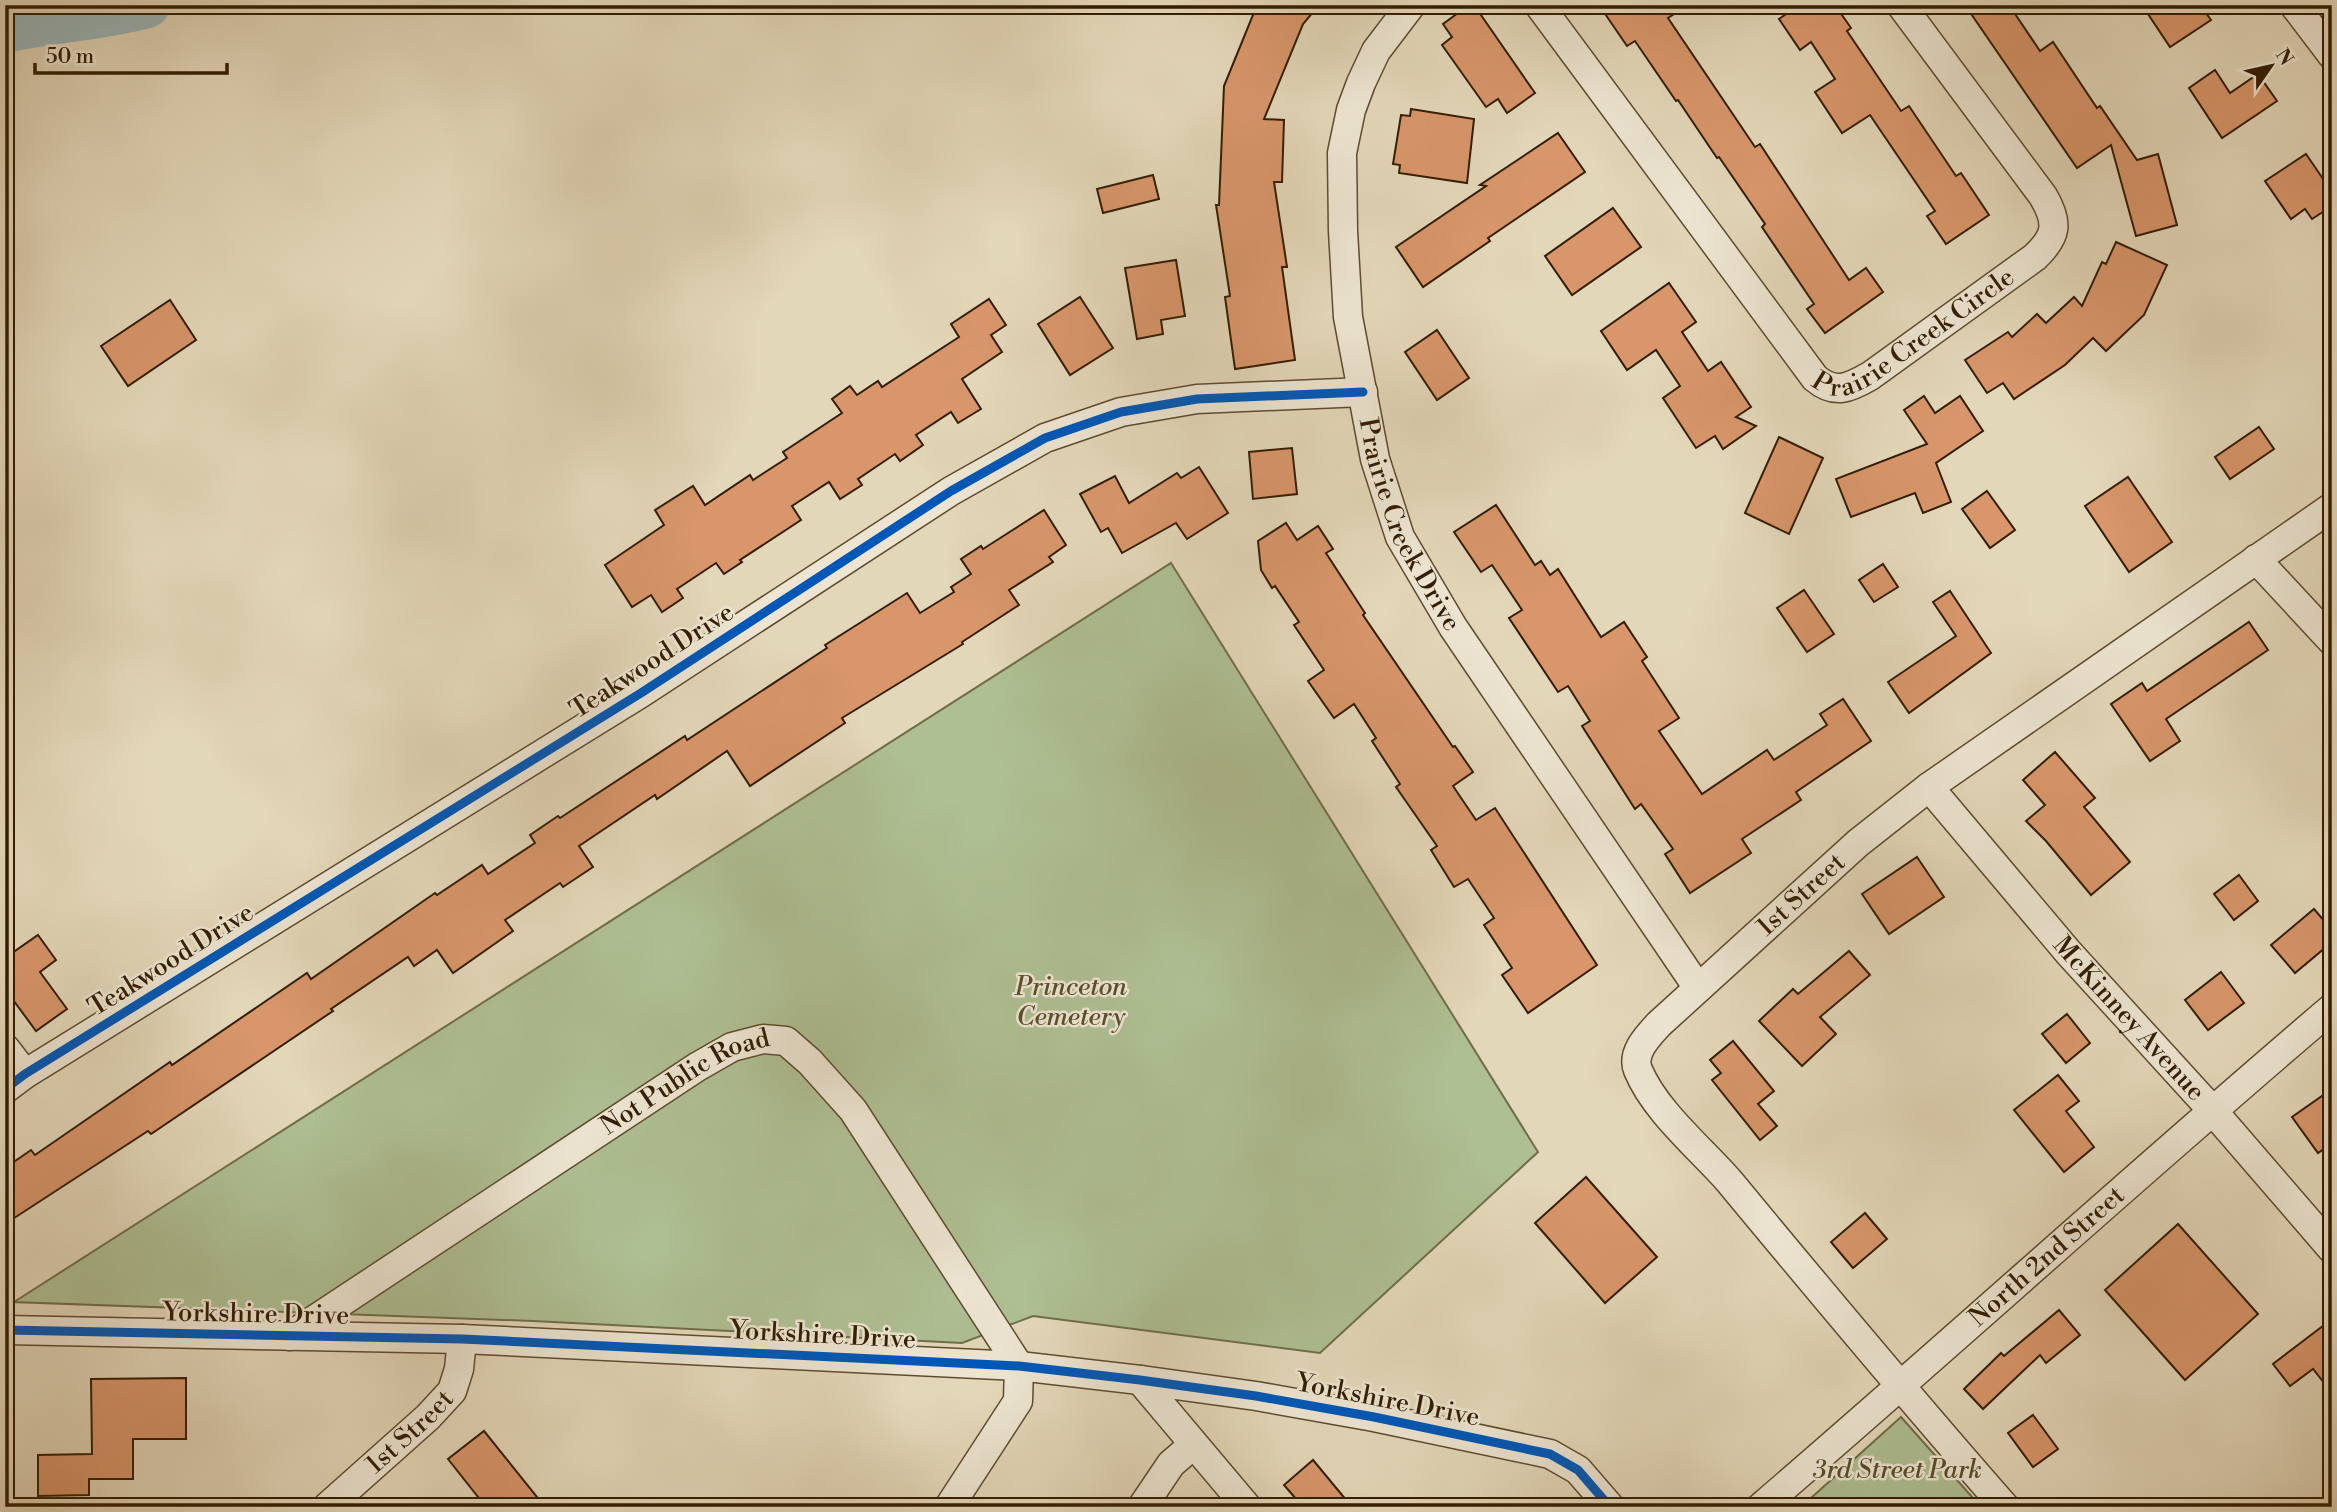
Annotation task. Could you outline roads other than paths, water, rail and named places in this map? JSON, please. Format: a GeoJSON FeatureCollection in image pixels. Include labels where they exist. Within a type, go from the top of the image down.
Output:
{"type":"FeatureCollection","features":[{"type":"Feature","properties":{"kind":"street","name":"Prairie Creek Drive"},"geometry":{"type":"LineString","coordinates":[[1411,5],[1376,51],[1354,101],[1344,136],[1343,231],[1348,317],[1376,459],[1400,537],[1453,627],[1698,988]]}},
{"type":"Feature","properties":{"kind":"street","name":"Prairie Creek Circle"},"geometry":{"type":"LineString","coordinates":[[1539,5],[1815,378],[1825,386],[1840,388],[1853,386],[1870,376],[2035,257],[2050,243],[2054,224],[2051,210],[2043,197],[1901,5]]}},
{"type":"Feature","properties":{"kind":"street"},"geometry":{"type":"LineString","coordinates":[[2294,5],[2332,55]]}},
{"type":"Feature","properties":{"kind":"street","name":"Teakwood Drive"},"geometry":{"type":"LineString","coordinates":[[15,1081],[584,729],[951,491],[1045,438],[1121,412],[1197,400],[1363,392]]}},
{"type":"Feature","properties":{"kind":"street","name":"1st Street"},"geometry":{"type":"LineString","coordinates":[[2004,1507],[1716,1166],[1649,1091],[1637,1067],[1640,1046],[1658,1024],[1858,843],[1929,787],[2332,507]]}},
{"type":"Feature","properties":{"kind":"street"},"geometry":{"type":"LineString","coordinates":[[2256,559],[2332,641]]}},
{"type":"Feature","properties":{"kind":"street","name":"McKinney Avenue"},"geometry":{"type":"LineString","coordinates":[[1929,787],[2068,952],[2332,1249]]}},
{"type":"Feature","properties":{"kind":"street","name":"North 2nd Street"},"geometry":{"type":"LineString","coordinates":[[1761,1507],[2211,1110],[2332,1008]]}},
{"type":"Feature","properties":{"kind":"street","name":"Not Public Road"},"geometry":{"type":"LineString","coordinates":[[290,1336],[697,1067],[732,1047],[763,1039],[786,1041],[810,1062],[853,1110],[1019,1366]]}},
{"type":"Feature","properties":{"kind":"street"},"geometry":{"type":"LineString","coordinates":[[5,1048],[15,1081]]}},
{"type":"Feature","properties":{"kind":"street","name":"Yorkshire Drive"},"geometry":{"type":"LineString","coordinates":[[5,1330],[461,1339],[1019,1366],[1256,1396],[1374,1417],[1550,1454],[1578,1470],[1610,1507]]}},
{"type":"Feature","properties":{"kind":"street","name":"1st Street"},"geometry":{"type":"LineString","coordinates":[[327,1507],[428,1417],[452,1391],[459,1369],[461,1339]]}},
{"type":"Feature","properties":{"kind":"street"},"geometry":{"type":"LineString","coordinates":[[949,1507],[1018,1402],[1019,1366]]}},
{"type":"Feature","properties":{"kind":"street"},"geometry":{"type":"LineString","coordinates":[[1140,1380],[1247,1507]]}},
{"type":"Feature","properties":{"kind":"street"},"geometry":{"type":"LineString","coordinates":[[1142,1507],[1171,1464],[1193,1445]]}},
{"type":"Feature","properties":{"kind":"waterway"},"geometry":{"type":"LineString","coordinates":[[5,30],[147,5]]}},
{"type":"Feature","properties":{"kind":"park label","name":"Princeton Cemetery"},"geometry":{"type":"Point","coordinates":[1071,1002]}},
{"type":"Feature","properties":{"kind":"park label","name":"3rd Street Park"},"geometry":{"type":"Point","coordinates":[1897,1470]}}]}
